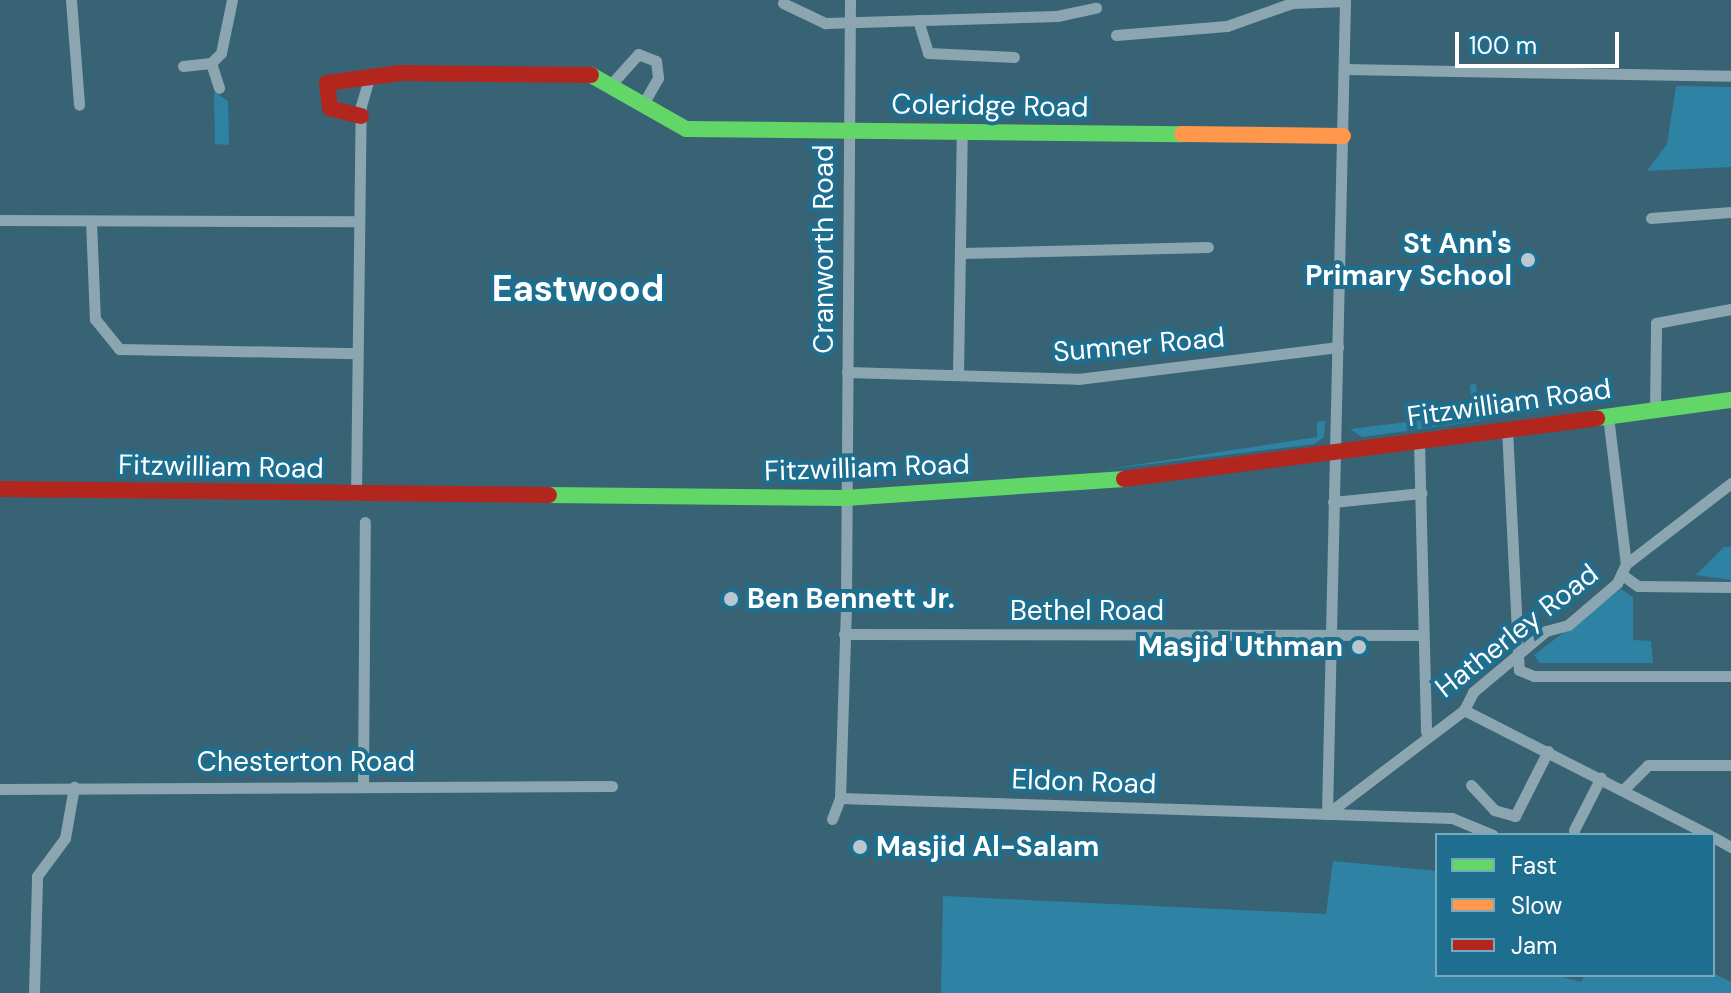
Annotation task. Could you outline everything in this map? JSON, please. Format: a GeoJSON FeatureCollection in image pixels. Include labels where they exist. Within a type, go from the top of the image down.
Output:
{"type":"FeatureCollection","features":[{"type":"Feature","properties":{"kind":"main road"},"geometry":{"type":"LineString","coordinates":[[361,116],[330,108],[323,88],[340,76],[368,82],[400,73],[614,81]]}},
{"type":"Feature","properties":{"kind":"main road","name":"Coleridge Road"},"geometry":{"type":"LineString","coordinates":[[614,81],[677,128],[1343,136]]}},
{"type":"Feature","properties":{"kind":"main road","name":"Fitzwilliam Road"},"geometry":{"type":"LineString","coordinates":[[0,489],[845,498],[1150,477],[1731,400]]}},
{"type":"Feature","properties":{"kind":"street"},"geometry":{"type":"LineString","coordinates":[[71,0],[79,105]]}},
{"type":"Feature","properties":{"kind":"street"},"geometry":{"type":"LineString","coordinates":[[183,66],[211,63],[225,45],[232,0]]}},
{"type":"Feature","properties":{"kind":"street","name":"Cranworth Road"},"geometry":{"type":"LineString","coordinates":[[832,819],[840,798],[844,634],[850,0]]}},
{"type":"Feature","properties":{"kind":"street"},"geometry":{"type":"LineString","coordinates":[[1116,35],[1227,26],[1281,5],[1345,0],[1327,814]]}},
{"type":"Feature","properties":{"kind":"street"},"geometry":{"type":"LineString","coordinates":[[783,3],[818,21],[918,20],[1096,8]]}},
{"type":"Feature","properties":{"kind":"street"},"geometry":{"type":"LineString","coordinates":[[918,20],[928,53],[1014,57]]}},
{"type":"Feature","properties":{"kind":"street"},"geometry":{"type":"LineString","coordinates":[[614,81],[638,54],[656,61],[658,78],[643,104]]}},
{"type":"Feature","properties":{"kind":"street"},"geometry":{"type":"LineString","coordinates":[[211,63],[219,88]]}},
{"type":"Feature","properties":{"kind":"street"},"geometry":{"type":"LineString","coordinates":[[1344,69],[1731,76]]}},
{"type":"Feature","properties":{"kind":"street"},"geometry":{"type":"LineString","coordinates":[[356,495],[361,116],[368,82]]}},
{"type":"Feature","properties":{"kind":"street"},"geometry":{"type":"LineString","coordinates":[[958,375],[962,132]]}},
{"type":"Feature","properties":{"kind":"street"},"geometry":{"type":"LineString","coordinates":[[1651,218],[1731,212]]}},
{"type":"Feature","properties":{"kind":"street"},"geometry":{"type":"LineString","coordinates":[[0,220],[359,221]]}},
{"type":"Feature","properties":{"kind":"street"},"geometry":{"type":"LineString","coordinates":[[91,221],[95,319],[119,349],[357,353]]}},
{"type":"Feature","properties":{"kind":"street"},"geometry":{"type":"LineString","coordinates":[[962,253],[1208,247]]}},
{"type":"Feature","properties":{"kind":"street"},"geometry":{"type":"LineString","coordinates":[[1655,410],[1656,323],[1731,309]]}},
{"type":"Feature","properties":{"kind":"street","name":"Sumner Road"},"geometry":{"type":"LineString","coordinates":[[847,372],[1078,379],[1338,347]]}},
{"type":"Feature","properties":{"kind":"street"},"geometry":{"type":"LineString","coordinates":[[1608,416],[1625,570],[1638,586],[1731,587]]}},
{"type":"Feature","properties":{"kind":"street"},"geometry":{"type":"LineString","coordinates":[[1507,428],[1516,658],[1519,670],[1534,676],[1731,676]]}},
{"type":"Feature","properties":{"kind":"street"},"geometry":{"type":"LineString","coordinates":[[1419,441],[1426,732]]}},
{"type":"Feature","properties":{"kind":"street","name":"Hatherley Road"},"geometry":{"type":"LineString","coordinates":[[1327,814],[1426,732],[1464,710],[1473,692],[1731,483]]}},
{"type":"Feature","properties":{"kind":"street"},"geometry":{"type":"LineString","coordinates":[[1333,502],[1422,493]]}},
{"type":"Feature","properties":{"kind":"street"},"geometry":{"type":"LineString","coordinates":[[1715,496],[1731,499]]}},
{"type":"Feature","properties":{"kind":"street"},"geometry":{"type":"LineString","coordinates":[[363,785],[365,522]]}},
{"type":"Feature","properties":{"kind":"street","name":"Bethel Road"},"geometry":{"type":"LineString","coordinates":[[844,634],[1423,635]]}},
{"type":"Feature","properties":{"kind":"street"},"geometry":{"type":"LineString","coordinates":[[1464,710],[1601,777],[1705,833]]}},
{"type":"Feature","properties":{"kind":"street"},"geometry":{"type":"LineString","coordinates":[[1471,785],[1494,810],[1515,816],[1548,751]]}},
{"type":"Feature","properties":{"kind":"street"},"geometry":{"type":"LineString","coordinates":[[1623,790],[1648,765],[1731,765]]}},
{"type":"Feature","properties":{"kind":"street"},"geometry":{"type":"LineString","coordinates":[[1574,830],[1601,777]]}},
{"type":"Feature","properties":{"kind":"street","name":"Chesterton Road"},"geometry":{"type":"LineString","coordinates":[[0,789],[612,786]]}},
{"type":"Feature","properties":{"kind":"street"},"geometry":{"type":"LineString","coordinates":[[34,993],[37,876],[65,838],[74,787]]}},
{"type":"Feature","properties":{"kind":"street","name":"Eldon Road"},"geometry":{"type":"LineString","coordinates":[[840,798],[1452,818],[1488,833]]}},
{"type":"Feature","properties":{"kind":"shaded area"},"geometry":{"type":"Polygon","coordinates":[[[1676,86],[1731,87],[1731,167],[1647,171],[1667,144],[1676,86]]]}},
{"type":"Feature","properties":{"kind":"shaded area"},"geometry":{"type":"Polygon","coordinates":[[[214,92],[228,101],[229,145],[215,144],[214,92]]]}},
{"type":"Feature","properties":{"kind":"shaded area"},"geometry":{"type":"Polygon","coordinates":[[[1476,384],[1480,421],[1362,437],[1350,429],[1473,414],[1470,385],[1476,384]]]}},
{"type":"Feature","properties":{"kind":"shaded area"},"geometry":{"type":"Polygon","coordinates":[[[1325,421],[1324,437],[1314,444],[1102,470],[1317,437],[1317,422],[1325,421]]]}},
{"type":"Feature","properties":{"kind":"shaded area"},"geometry":{"type":"Polygon","coordinates":[[[1724,547],[1731,547],[1731,580],[1696,575],[1724,547]]]}},
{"type":"Feature","properties":{"kind":"shaded area"},"geometry":{"type":"Polygon","coordinates":[[[1621,589],[1633,597],[1633,640],[1651,641],[1653,663],[1540,663],[1534,655],[1621,589]]]}},
{"type":"Feature","properties":{"kind":"shaded area"},"geometry":{"type":"Polygon","coordinates":[[[1333,861],[1435,871],[1435,977],[1562,977],[1581,982],[1584,977],[1715,977],[1715,974],[1731,982],[1731,993],[941,993],[943,896],[1326,914],[1333,861]]]}},
{"type":"Feature","properties":{"kind":"traffic: fast"},"geometry":{"type":"LineString","coordinates":[[591,75],[686,129],[1182,134]]}},
{"type":"Feature","properties":{"kind":"traffic: fast"},"geometry":{"type":"LineString","coordinates":[[1597,418],[1731,400]]}},
{"type":"Feature","properties":{"kind":"traffic: fast"},"geometry":{"type":"LineString","coordinates":[[549,495],[845,498],[1124,479]]}},
{"type":"Feature","properties":{"kind":"traffic: slow"},"geometry":{"type":"LineString","coordinates":[[1182,134],[1343,136]]}},
{"type":"Feature","properties":{"kind":"traffic: jam"},"geometry":{"type":"LineString","coordinates":[[361,116],[330,108],[327,83],[400,73],[591,75]]}},
{"type":"Feature","properties":{"kind":"traffic: jam"},"geometry":{"type":"LineString","coordinates":[[1124,479],[1597,418]]}},
{"type":"Feature","properties":{"kind":"traffic: jam"},"geometry":{"type":"LineString","coordinates":[[0,489],[549,495]]}},
{"type":"Feature","properties":{"kind":"place","name":"St Ann's Primary School"},"geometry":{"type":"Point","coordinates":[1528,260]}},
{"type":"Feature","properties":{"kind":"place","name":"Ben Bennett Jr."},"geometry":{"type":"Point","coordinates":[731,599]}},
{"type":"Feature","properties":{"kind":"place","name":"Masjid Uthman"},"geometry":{"type":"Point","coordinates":[1359,647]}},
{"type":"Feature","properties":{"kind":"place","name":"Masjid Al-Salam"},"geometry":{"type":"Point","coordinates":[860,847]}},
{"type":"Feature","properties":{"kind":"district","name":"Eastwood"},"geometry":{"type":"Point","coordinates":[578,289]}}]}
